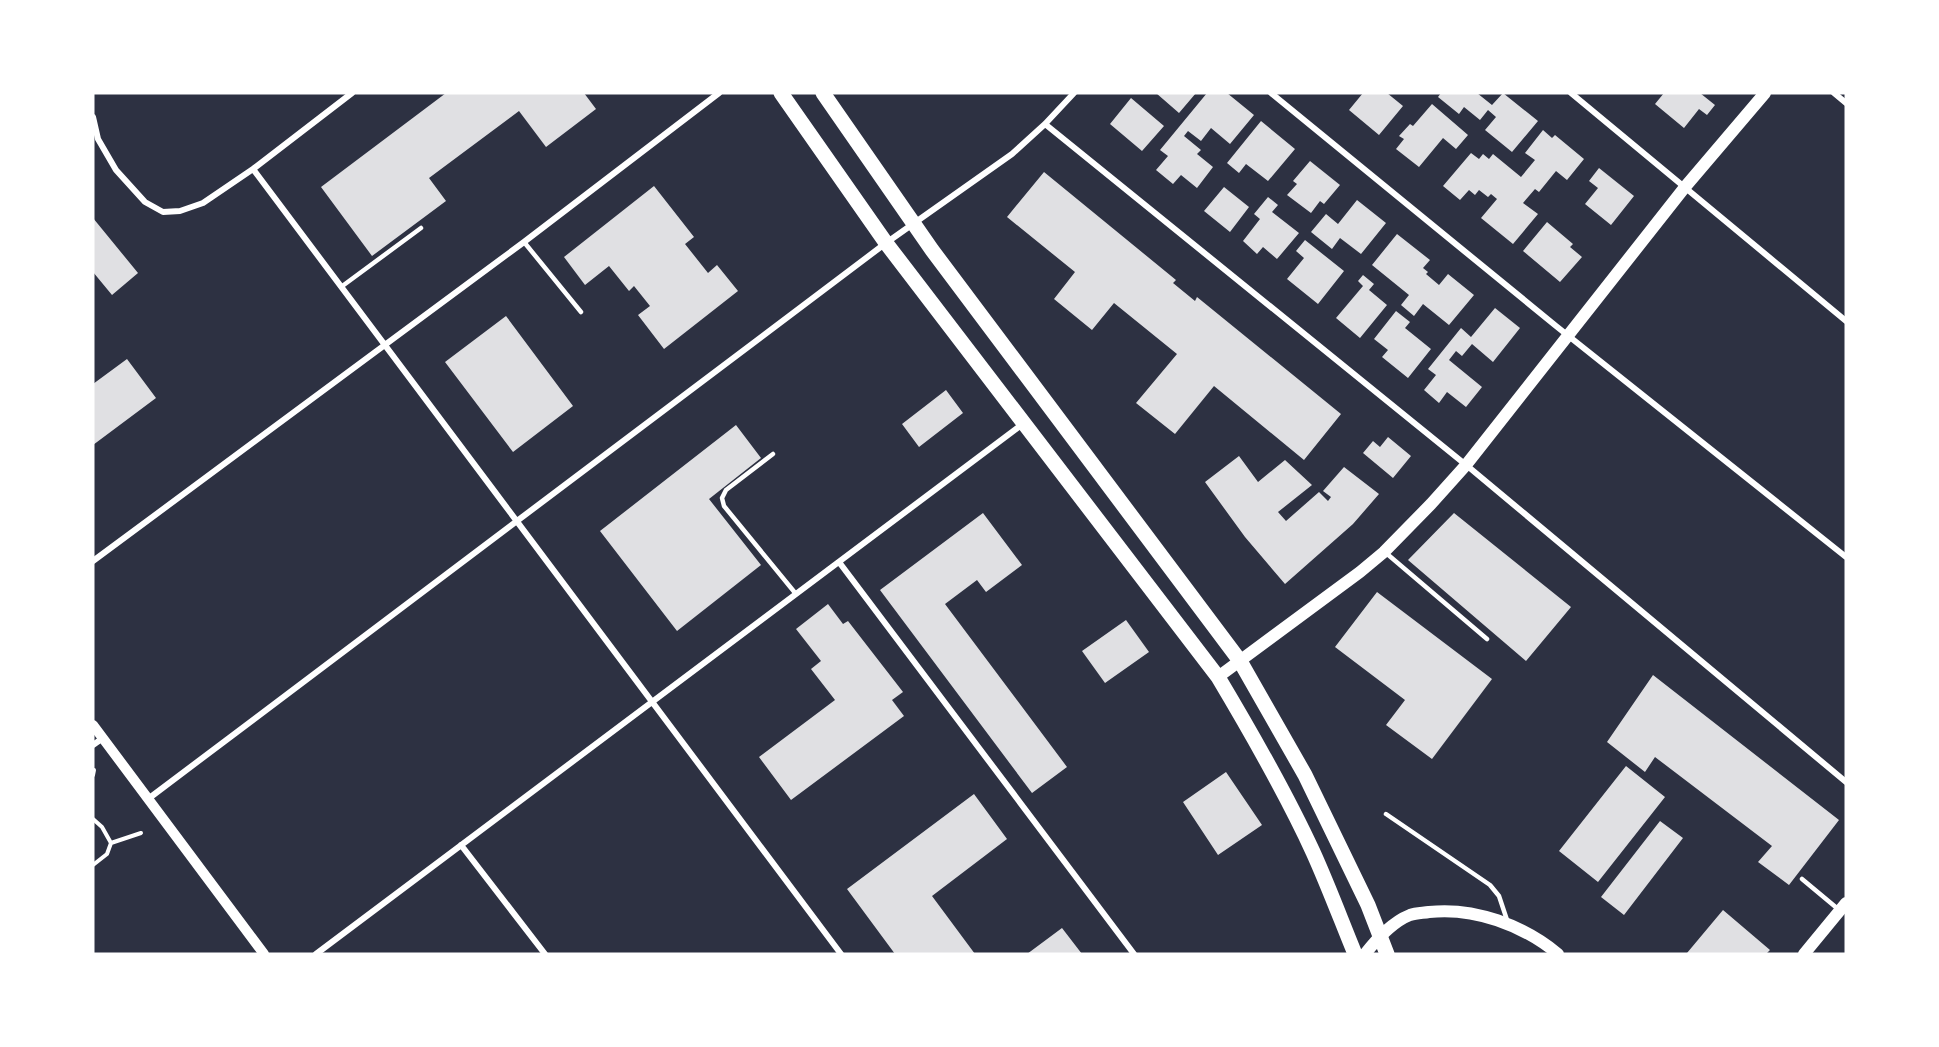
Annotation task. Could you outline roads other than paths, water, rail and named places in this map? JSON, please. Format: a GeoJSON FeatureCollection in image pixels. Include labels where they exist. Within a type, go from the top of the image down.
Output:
{"type":"FeatureCollection","features":[{"type":"Feature","properties":{"kind":"main road"},"geometry":{"type":"LineString","coordinates":[[781,93],[886,243],[1218,677],[1253,736],[1294,814],[1355,954]]}},
{"type":"Feature","properties":{"kind":"main road"},"geometry":{"type":"LineString","coordinates":[[823,93],[1048,406],[1240,661],[1305,775],[1381,935],[1387,954]]}},
{"type":"Feature","properties":{"kind":"main road"},"geometry":{"type":"LineString","coordinates":[[1218,677],[1360,572],[1384,552],[1431,504],[1466,465],[1685,187],[1766,93]]}},
{"type":"Feature","properties":{"kind":"main road"},"geometry":{"type":"LineString","coordinates":[[1804,954],[1843,907]]}},
{"type":"Feature","properties":{"kind":"main road"},"geometry":{"type":"LineString","coordinates":[[1365,954],[1381,935],[1411,914],[1441,911],[1464,911],[1486,915],[1537,939],[1558,954]]}},
{"type":"Feature","properties":{"kind":"street"},"geometry":{"type":"LineString","coordinates":[[93,117],[98,139],[116,170],[145,202],[163,212],[180,211],[203,203],[253,169],[352,93]]}},
{"type":"Feature","properties":{"kind":"street"},"geometry":{"type":"LineString","coordinates":[[93,561],[524,242],[719,93]]}},
{"type":"Feature","properties":{"kind":"street"},"geometry":{"type":"LineString","coordinates":[[148,799],[886,243],[1012,154],[1074,93]]}},
{"type":"Feature","properties":{"kind":"street"},"geometry":{"type":"LineString","coordinates":[[1271,93],[1846,556]]}},
{"type":"Feature","properties":{"kind":"street"},"geometry":{"type":"LineString","coordinates":[[1571,93],[1846,321]]}},
{"type":"Feature","properties":{"kind":"street"},"geometry":{"type":"LineString","coordinates":[[1833,93],[1846,103]]}},
{"type":"Feature","properties":{"kind":"street"},"geometry":{"type":"LineString","coordinates":[[1045,124],[1466,465],[1846,782]]}},
{"type":"Feature","properties":{"kind":"street"},"geometry":{"type":"LineString","coordinates":[[253,169],[841,954]]}},
{"type":"Feature","properties":{"kind":"street"},"geometry":{"type":"LineString","coordinates":[[315,954],[1024,423]]}},
{"type":"Feature","properties":{"kind":"street"},"geometry":{"type":"LineString","coordinates":[[839,562],[1134,954]]}},
{"type":"Feature","properties":{"kind":"street"},"geometry":{"type":"LineString","coordinates":[[93,725],[264,954]]}},
{"type":"Feature","properties":{"kind":"street"},"geometry":{"type":"LineString","coordinates":[[93,746],[103,738]]}},
{"type":"Feature","properties":{"kind":"street"},"geometry":{"type":"LineString","coordinates":[[461,845],[545,954]]}},
{"type":"Feature","properties":{"kind":"lane"},"geometry":{"type":"LineString","coordinates":[[341,287],[421,228]]}},
{"type":"Feature","properties":{"kind":"lane"},"geometry":{"type":"LineString","coordinates":[[524,242],[581,312]]}},
{"type":"Feature","properties":{"kind":"lane"},"geometry":{"type":"LineString","coordinates":[[773,454],[726,490],[722,498],[724,506],[796,594]]}},
{"type":"Feature","properties":{"kind":"lane"},"geometry":{"type":"LineString","coordinates":[[1384,552],[1487,639]]}},
{"type":"Feature","properties":{"kind":"lane"},"geometry":{"type":"LineString","coordinates":[[1386,814],[1490,885],[1498,896],[1509,926]]}},
{"type":"Feature","properties":{"kind":"lane"},"geometry":{"type":"LineString","coordinates":[[1802,879],[1843,907]]}}]}
